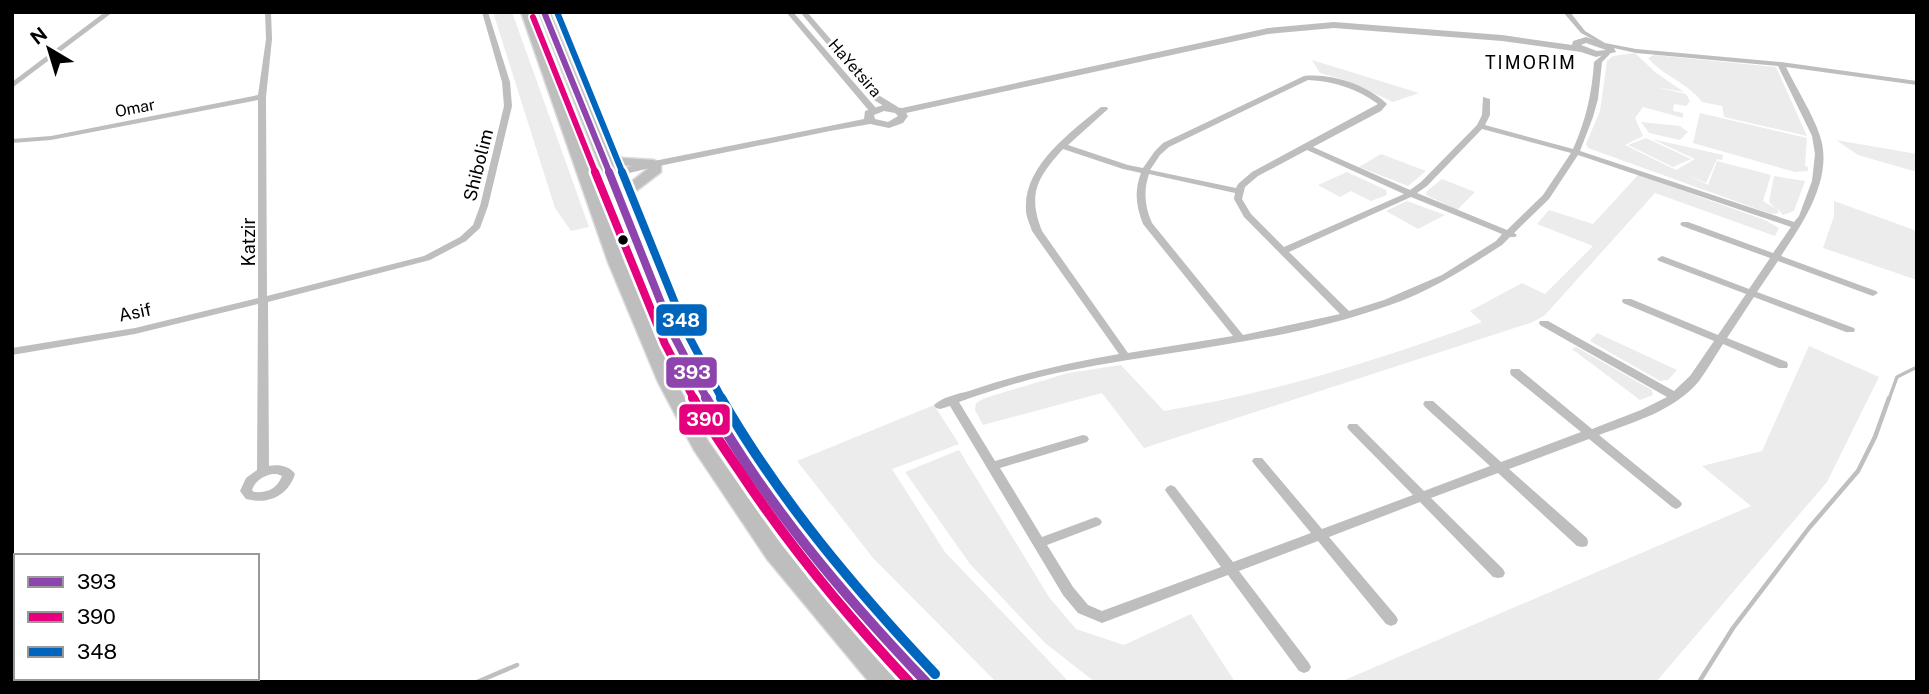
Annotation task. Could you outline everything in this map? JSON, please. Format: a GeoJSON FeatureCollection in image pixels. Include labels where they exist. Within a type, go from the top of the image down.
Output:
{"type":"FeatureCollection","features":[{"type":"Feature","properties":{"kind":"highway"},"geometry":{"type":"LineString","coordinates":[[526,12],[644,331],[667,382],[701,444],[775,553],[884,682]]}},
{"type":"Feature","properties":{"kind":"highway"},"geometry":{"type":"LineString","coordinates":[[544,12],[692,372],[746,465],[806,548],[926,682]]}},
{"type":"Feature","properties":{"kind":"highway"},"geometry":{"type":"LineString","coordinates":[[602,153],[620,162],[655,166]]}},
{"type":"Feature","properties":{"kind":"highway"},"geometry":{"type":"LineString","coordinates":[[622,204],[630,189],[655,166]]}},
{"type":"Feature","properties":{"kind":"street"},"geometry":{"type":"LineString","coordinates":[[12,86],[110,12]]}},
{"type":"Feature","properties":{"kind":"street","name":"Katzir"},"geometry":{"type":"LineString","coordinates":[[263,472],[262,97],[269,38],[268,12]]}},
{"type":"Feature","properties":{"kind":"street","name":"Shibolim"},"geometry":{"type":"LineString","coordinates":[[263,300],[427,258],[463,239],[477,226],[508,106],[506,82],[485,12]]}},
{"type":"Feature","properties":{"kind":"street","name":"HaYetsira"},"geometry":{"type":"LineString","coordinates":[[789,12],[871,116]]}},
{"type":"Feature","properties":{"kind":"street","name":"HaYetsira"},"geometry":{"type":"LineString","coordinates":[[803,12],[877,98],[900,112]]}},
{"type":"Feature","properties":{"kind":"street"},"geometry":{"type":"LineString","coordinates":[[1566,12],[1581,43],[1605,51]]}},
{"type":"Feature","properties":{"kind":"street"},"geometry":{"type":"LineString","coordinates":[[589,182],[871,116],[925,107],[1268,31],[1334,25],[1553,44],[1581,43],[1605,51],[1636,51],[1781,64],[1917,83]]}},
{"type":"Feature","properties":{"kind":"street"},"geometry":{"type":"LineString","coordinates":[[940,405],[1054,369],[1241,340],[1347,316],[1430,284],[1470,264],[1512,235],[1556,184],[1576,151],[1592,113],[1605,51]]}},
{"type":"Feature","properties":{"kind":"street"},"geometry":{"type":"LineString","coordinates":[[952,400],[1076,602],[1083,609],[1102,617],[1645,413],[1675,396],[1694,379],[1796,226],[1811,198],[1819,154],[1811,123],[1781,64]]}},
{"type":"Feature","properties":{"kind":"street"},"geometry":{"type":"LineString","coordinates":[[1241,340],[1148,224],[1139,202],[1139,192],[1146,171],[1159,151],[1175,139],[1307,78],[1331,80],[1371,96],[1383,104],[1255,174],[1238,191],[1238,199],[1247,215],[1347,316]]}},
{"type":"Feature","properties":{"kind":"street","name":"Omar"},"geometry":{"type":"LineString","coordinates":[[12,141],[51,138],[262,97]]}},
{"type":"Feature","properties":{"kind":"street"},"geometry":{"type":"LineString","coordinates":[[1283,251],[1411,194],[1432,177],[1480,126],[1486,115],[1486,99]]}},
{"type":"Feature","properties":{"kind":"street"},"geometry":{"type":"LineString","coordinates":[[1104,109],[1061,145],[1042,169],[1031,197],[1029,215],[1037,231],[1126,358]]}},
{"type":"Feature","properties":{"kind":"street"},"geometry":{"type":"LineString","coordinates":[[871,116],[889,125],[899,121],[900,112]]}},
{"type":"Feature","properties":{"kind":"street"},"geometry":{"type":"LineString","coordinates":[[1480,126],[1576,151],[1796,226]]}},
{"type":"Feature","properties":{"kind":"street"},"geometry":{"type":"LineString","coordinates":[[1061,145],[1146,171],[1238,191]]}},
{"type":"Feature","properties":{"kind":"street"},"geometry":{"type":"LineString","coordinates":[[1307,147],[1411,194],[1512,235]]}},
{"type":"Feature","properties":{"kind":"street"},"geometry":{"type":"LineString","coordinates":[[1685,224],[1873,293]]}},
{"type":"Feature","properties":{"kind":"street"},"geometry":{"type":"LineString","coordinates":[[1662,259],[1850,330]]}},
{"type":"Feature","properties":{"kind":"street","name":"Asif"},"geometry":{"type":"LineString","coordinates":[[12,352],[135,331],[263,300]]}},
{"type":"Feature","properties":{"kind":"street"},"geometry":{"type":"LineString","coordinates":[[1627,301],[1783,365]]}},
{"type":"Feature","properties":{"kind":"street"},"geometry":{"type":"LineString","coordinates":[[1544,323],[1675,396]]}},
{"type":"Feature","properties":{"kind":"street"},"geometry":{"type":"LineString","coordinates":[[1515,373],[1676,504]]}},
{"type":"Feature","properties":{"kind":"street"},"geometry":{"type":"LineString","coordinates":[[1429,404],[1582,542]]}},
{"type":"Feature","properties":{"kind":"street"},"geometry":{"type":"LineString","coordinates":[[1353,427],[1498,573]]}},
{"type":"Feature","properties":{"kind":"street"},"geometry":{"type":"LineString","coordinates":[[992,466],[1083,439]]}},
{"type":"Feature","properties":{"kind":"street"},"geometry":{"type":"LineString","coordinates":[[1258,460],[1391,620]]}},
{"type":"Feature","properties":{"kind":"street"},"geometry":{"type":"LineString","coordinates":[[1171,490],[1304,667]]}},
{"type":"Feature","properties":{"kind":"street"},"geometry":{"type":"LineString","coordinates":[[1039,543],[1096,522]]}},
{"type":"Feature","properties":{"kind":"shaded area"},"geometry":{"type":"Polygon","coordinates":[[[493,12],[512,12],[589,227],[571,231],[555,208],[493,12]]]}},
{"type":"Feature","properties":{"kind":"shaded area"},"geometry":{"type":"Polygon","coordinates":[[[1635,53],[1655,72],[1684,92],[1655,87],[1686,94],[1690,101],[1686,106],[1674,104],[1673,111],[1683,113],[1683,118],[1643,107],[1635,118],[1643,136],[1625,145],[1676,170],[1695,159],[1652,139],[1723,155],[1722,160],[1717,159],[1706,183],[1686,174],[1708,185],[1717,161],[1771,175],[1763,201],[1775,208],[1769,202],[1774,176],[1805,181],[1794,211],[1783,215],[1777,208],[1779,213],[1771,214],[1588,148],[1586,144],[1600,111],[1607,61],[1613,56],[1635,53]]]}},
{"type":"Feature","properties":{"kind":"shaded area"},"geometry":{"type":"Polygon","coordinates":[[[1654,55],[1776,67],[1807,136],[1724,117],[1722,106],[1702,102],[1648,58],[1654,55]]]}},
{"type":"Feature","properties":{"kind":"shaded area"},"geometry":{"type":"Polygon","coordinates":[[[1312,60],[1419,93],[1393,102],[1348,81],[1320,73],[1312,60]]]}},
{"type":"Feature","properties":{"kind":"shaded area"},"geometry":{"type":"Polygon","coordinates":[[[1700,113],[1807,138],[1805,166],[1808,171],[1795,172],[1693,143],[1700,113]]]}},
{"type":"Feature","properties":{"kind":"shaded area"},"geometry":{"type":"Polygon","coordinates":[[[1641,122],[1680,126],[1688,132],[1680,140],[1649,133],[1641,122]]]}},
{"type":"Feature","properties":{"kind":"shaded area"},"geometry":{"type":"Polygon","coordinates":[[[1646,138],[1691,159],[1673,167],[1628,145],[1646,138]]]}},
{"type":"Feature","properties":{"kind":"shaded area"},"geometry":{"type":"Polygon","coordinates":[[[1836,140],[1917,154],[1917,172],[1858,155],[1836,140]]]}},
{"type":"Feature","properties":{"kind":"shaded area"},"geometry":{"type":"Polygon","coordinates":[[[1381,154],[1426,171],[1408,186],[1359,167],[1381,154]]]}},
{"type":"Feature","properties":{"kind":"shaded area"},"geometry":{"type":"Polygon","coordinates":[[[1347,172],[1386,190],[1387,195],[1371,201],[1351,191],[1340,197],[1318,185],[1347,172]]]}},
{"type":"Feature","properties":{"kind":"shaded area"},"geometry":{"type":"Polygon","coordinates":[[[1638,175],[1765,220],[1779,228],[1775,236],[1655,193],[1545,315],[1533,322],[1144,448],[1102,393],[983,425],[975,410],[976,403],[985,398],[1068,373],[1121,365],[1164,411],[1285,385],[1443,336],[1482,322],[1470,311],[1522,283],[1545,294],[1593,246],[1537,224],[1549,210],[1593,224],[1638,175]]]}},
{"type":"Feature","properties":{"kind":"shaded area"},"geometry":{"type":"Polygon","coordinates":[[[1442,179],[1475,192],[1457,210],[1426,195],[1427,191],[1442,179]]]}},
{"type":"Feature","properties":{"kind":"shaded area"},"geometry":{"type":"Polygon","coordinates":[[[1407,201],[1445,215],[1418,229],[1386,211],[1407,201]]]}},
{"type":"Feature","properties":{"kind":"shaded area"},"geometry":{"type":"Polygon","coordinates":[[[1834,201],[1917,231],[1917,280],[1823,248],[1834,216],[1834,201]]]}},
{"type":"Feature","properties":{"kind":"shaded area"},"geometry":{"type":"Polygon","coordinates":[[[1597,333],[1677,370],[1668,380],[1660,381],[1590,341],[1597,333]]]}},
{"type":"Feature","properties":{"kind":"shaded area"},"geometry":{"type":"Polygon","coordinates":[[[1809,346],[1879,377],[1827,482],[1656,682],[1340,682],[1751,506],[1702,466],[1762,451],[1809,346]]]}},
{"type":"Feature","properties":{"kind":"shaded area"},"geometry":{"type":"Polygon","coordinates":[[[1576,347],[1652,390],[1653,395],[1640,400],[1572,349],[1576,347]]]}},
{"type":"Feature","properties":{"kind":"shaded area"},"geometry":{"type":"Polygon","coordinates":[[[934,405],[959,444],[892,469],[945,552],[1069,682],[996,682],[873,558],[797,461],[934,405]]]}},
{"type":"Feature","properties":{"kind":"shaded area"},"geometry":{"type":"Polygon","coordinates":[[[959,450],[1049,597],[1076,629],[1124,645],[1191,614],[1235,682],[1095,682],[1045,643],[970,564],[905,472],[959,450]]]}},
{"type":"Feature","properties":{"kind":"waterway"},"geometry":{"type":"LineString","coordinates":[[1889,399],[1897,377],[1917,367]]}},
{"type":"Feature","properties":{"kind":"waterway"},"geometry":{"type":"LineString","coordinates":[[1699,682],[1733,628],[1809,528],[1858,471],[1875,437],[1889,398]]}},
{"type":"Feature","properties":{"kind":"waterway"},"geometry":{"type":"LineString","coordinates":[[477,682],[517,665]]}},
{"type":"Feature","properties":{"kind":"transit line","name":"393"},"geometry":{"type":"LineString","coordinates":[[544,12],[675,338],[693,375],[742,458],[770,498],[860,611],[926,682]]}},
{"type":"Feature","properties":{"kind":"transit line","name":"348"},"geometry":{"type":"LineString","coordinates":[[557,12],[679,314],[705,370],[754,452],[810,530],[870,603],[935,674]]}},
{"type":"Feature","properties":{"kind":"transit line","name":"390"},"geometry":{"type":"LineString","coordinates":[[533,17],[665,344],[706,422],[789,544],[850,619],[909,682]]}},
{"type":"Feature","properties":{"kind":"district","name":"TIMORIM"},"geometry":{"type":"Point","coordinates":[1531,62]}}]}
